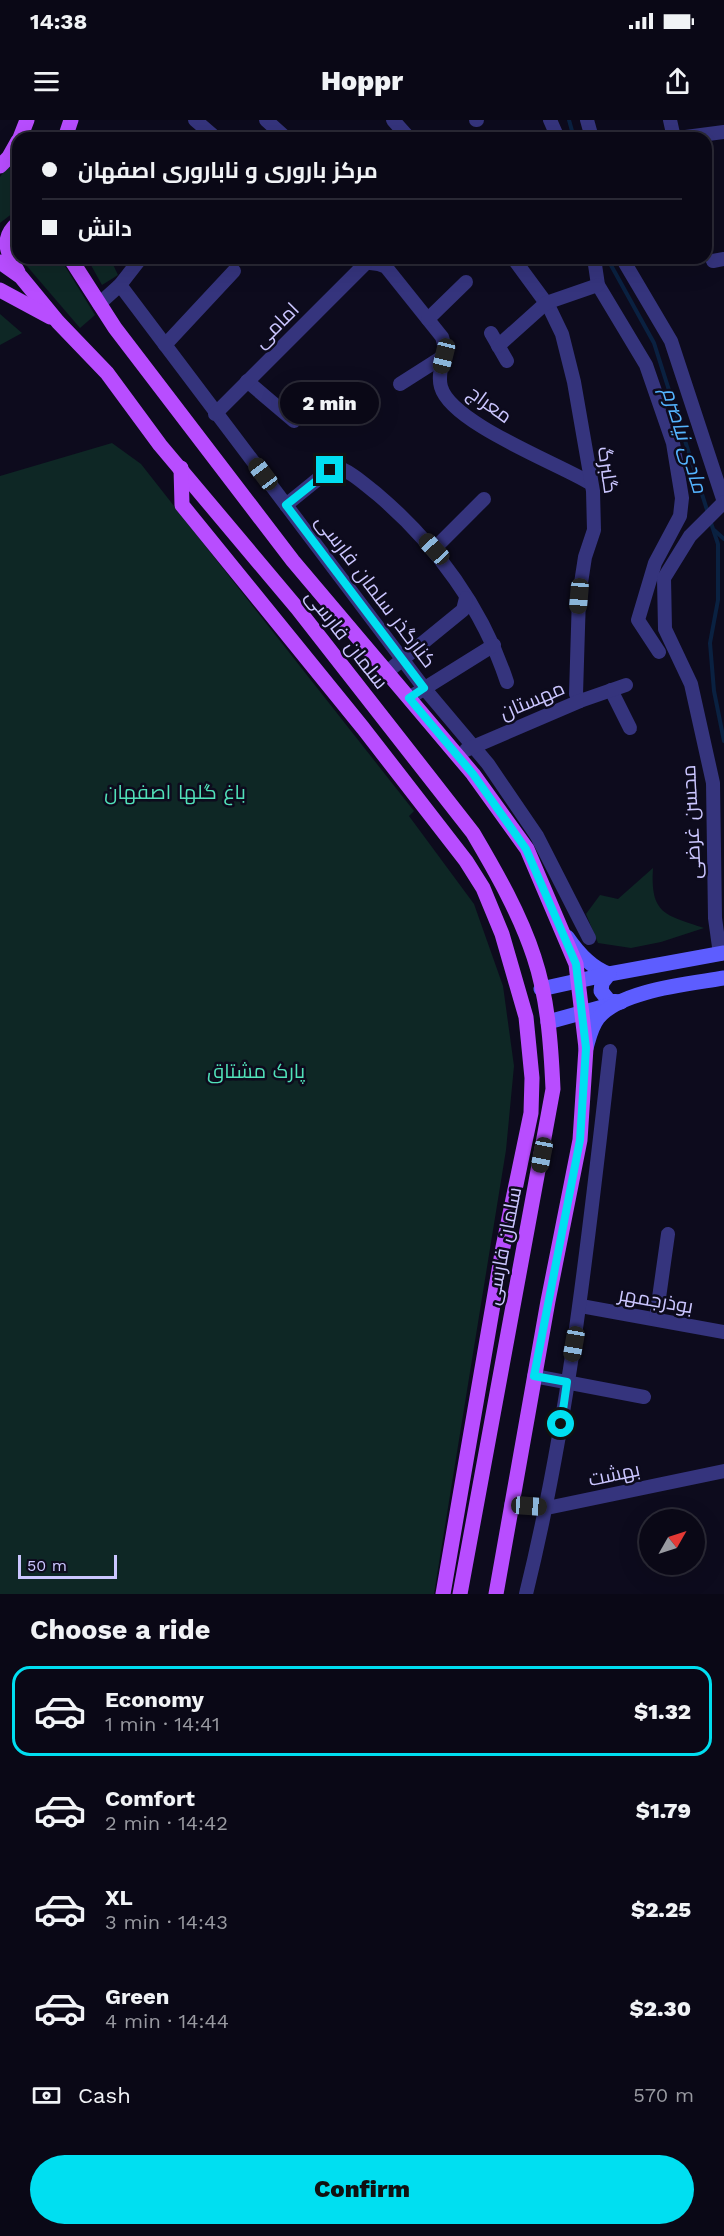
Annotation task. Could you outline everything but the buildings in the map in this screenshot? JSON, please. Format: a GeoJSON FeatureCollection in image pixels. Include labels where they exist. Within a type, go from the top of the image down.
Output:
{"type":"FeatureCollection","features":[{"type":"Feature","properties":{"kind":"main road"},"geometry":{"type":"LineString","coordinates":[[0,166],[12,149]]}},
{"type":"Feature","properties":{"kind":"main road"},"geometry":{"type":"LineString","coordinates":[[12,228],[8,231],[5,242],[12,262]]}},
{"type":"Feature","properties":{"kind":"main road","name":"سلمان فارسی"},"geometry":{"type":"LineString","coordinates":[[0,262],[21,277],[58,322],[107,373],[181,468],[297,608],[473,833],[496,871],[534,957],[548,1022],[553,1089],[460,1594]]}},
{"type":"Feature","properties":{"kind":"main road"},"geometry":{"type":"LineString","coordinates":[[13,264],[21,277]]}},
{"type":"Feature","properties":{"kind":"main road","name":"سلمان فارسی"},"geometry":{"type":"LineString","coordinates":[[74,264],[99,304],[293,561],[456,754],[526,849],[576,964],[586,1048],[580,1140],[510,1505],[496,1594]]}},
{"type":"Feature","properties":{"kind":"main road"},"geometry":{"type":"LineString","coordinates":[[0,290],[58,322]]}},
{"type":"Feature","properties":{"kind":"main road"},"geometry":{"type":"LineString","coordinates":[[181,468],[182,505],[414,792],[483,888],[502,934],[526,1017],[532,1078],[531,1113],[503,1247],[442,1594]]}},
{"type":"Feature","properties":{"kind":"main road"},"geometry":{"type":"LineString","coordinates":[[414,792],[429,778]]}},
{"type":"Feature","properties":{"kind":"main road"},"geometry":{"type":"LineString","coordinates":[[560,927],[589,963],[599,971],[609,974]]}},
{"type":"Feature","properties":{"kind":"main road"},"geometry":{"type":"LineString","coordinates":[[541,989],[722,953]]}},
{"type":"Feature","properties":{"kind":"main road"},"geometry":{"type":"LineString","coordinates":[[609,974],[602,983],[601,992],[609,1001],[622,1002]]}},
{"type":"Feature","properties":{"kind":"main road"},"geometry":{"type":"LineString","coordinates":[[548,1022],[650,992],[724,978]]}},
{"type":"Feature","properties":{"kind":"main road"},"geometry":{"type":"LineString","coordinates":[[586,1048],[597,1019],[622,1002]]}},
{"type":"Feature","properties":{"kind":"street"},"geometry":{"type":"LineString","coordinates":[[195,120],[209,132]]}},
{"type":"Feature","properties":{"kind":"street"},"geometry":{"type":"LineString","coordinates":[[266,120],[279,132]]}},
{"type":"Feature","properties":{"kind":"street"},"geometry":{"type":"LineString","coordinates":[[393,120],[404,132]]}},
{"type":"Feature","properties":{"kind":"street"},"geometry":{"type":"LineString","coordinates":[[99,304],[120,285],[136,264]]}},
{"type":"Feature","properties":{"kind":"street","name":"امامی"},"geometry":{"type":"LineString","coordinates":[[215,414],[356,264]]}},
{"type":"Feature","properties":{"kind":"street","name":"معراج"},"geometry":{"type":"LineString","coordinates":[[387,264],[445,344],[439,374],[441,389],[466,415],[491,433],[590,483]]}},
{"type":"Feature","properties":{"kind":"street","name":"گلبرگ"},"geometry":{"type":"LineString","coordinates":[[517,264],[546,303],[562,333],[574,382],[593,491],[594,530],[585,557],[576,634],[576,694],[580,700]]}},
{"type":"Feature","properties":{"kind":"street"},"geometry":{"type":"LineString","coordinates":[[595,264],[598,285],[646,365],[673,443],[682,498],[680,516],[655,563],[638,620],[659,652]]}},
{"type":"Feature","properties":{"kind":"street","name":"محسن غرضی"},"geometry":{"type":"LineString","coordinates":[[626,264],[671,341],[724,502],[690,536],[664,578],[665,629],[691,684],[713,783],[719,827],[715,918],[722,953]]}},
{"type":"Feature","properties":{"kind":"street"},"geometry":{"type":"LineString","coordinates":[[165,345],[234,271]]}},
{"type":"Feature","properties":{"kind":"street"},"geometry":{"type":"LineString","coordinates":[[428,319],[466,282]]}},
{"type":"Feature","properties":{"kind":"street","name":"کنارگذر سلمان فارسی"},"geometry":{"type":"LineString","coordinates":[[120,285],[215,414],[424,688],[473,747],[537,836],[589,938]]}},
{"type":"Feature","properties":{"kind":"street"},"geometry":{"type":"LineString","coordinates":[[498,346],[546,303],[598,285]]}},
{"type":"Feature","properties":{"kind":"street"},"geometry":{"type":"LineString","coordinates":[[491,333],[507,361]]}},
{"type":"Feature","properties":{"kind":"street"},"geometry":{"type":"LineString","coordinates":[[400,384],[444,356]]}},
{"type":"Feature","properties":{"kind":"street"},"geometry":{"type":"LineString","coordinates":[[247,381],[294,422]]}},
{"type":"Feature","properties":{"kind":"street"},"geometry":{"type":"LineString","coordinates":[[286,505],[334,466],[358,479],[434,549],[495,645],[507,682]]}},
{"type":"Feature","properties":{"kind":"street"},"geometry":{"type":"LineString","coordinates":[[434,549],[484,499]]}},
{"type":"Feature","properties":{"kind":"street"},"geometry":{"type":"LineString","coordinates":[[387,672],[463,610],[466,598]]}},
{"type":"Feature","properties":{"kind":"street"},"geometry":{"type":"LineString","coordinates":[[409,698],[495,645]]}},
{"type":"Feature","properties":{"kind":"street","name":"مهستان"},"geometry":{"type":"LineString","coordinates":[[456,754],[580,700],[626,685]]}},
{"type":"Feature","properties":{"kind":"street"},"geometry":{"type":"LineString","coordinates":[[611,690],[630,728]]}},
{"type":"Feature","properties":{"kind":"street"},"geometry":{"type":"LineString","coordinates":[[526,1594],[548,1508],[581,1306],[610,1051]]}},
{"type":"Feature","properties":{"kind":"street"},"geometry":{"type":"LineString","coordinates":[[656,1319],[668,1234]]}},
{"type":"Feature","properties":{"kind":"street","name":"بوذرجمهر"},"geometry":{"type":"LineString","coordinates":[[581,1306],[724,1332]]}},
{"type":"Feature","properties":{"kind":"street"},"geometry":{"type":"LineString","coordinates":[[534,1376],[644,1397]]}},
{"type":"Feature","properties":{"kind":"street","name":"بهشت"},"geometry":{"type":"LineString","coordinates":[[510,1505],[548,1508],[724,1473]]}},
{"type":"Feature","properties":{"kind":"green space"},"geometry":{"type":"Polygon","coordinates":[[[8,165],[12,173],[12,214],[0,223],[0,177],[8,165]]]}},
{"type":"Feature","properties":{"kind":"green space"},"geometry":{"type":"Polygon","coordinates":[[[25,264],[64,264],[95,315],[80,328],[25,264]]]}},
{"type":"Feature","properties":{"kind":"green space"},"geometry":{"type":"Polygon","coordinates":[[[90,264],[113,264],[118,275],[102,285],[90,264]]]}},
{"type":"Feature","properties":{"kind":"green space"},"geometry":{"type":"Polygon","coordinates":[[[0,314],[22,333],[0,345],[0,314]]]}},
{"type":"Feature","properties":{"kind":"green space","name":"پارک مشتاق"},"geometry":{"type":"Polygon","coordinates":[[[112,443],[141,464],[414,811],[409,816],[474,904],[503,986],[514,1066],[506,1150],[434,1594],[0,1594],[0,476],[112,443]]]}},
{"type":"Feature","properties":{"kind":"green space"},"geometry":{"type":"Polygon","coordinates":[[[653,868],[654,895],[663,910],[679,920],[704,928],[661,942],[631,948],[598,943],[586,914],[600,895],[618,899],[653,868]]]}},
{"type":"Feature","properties":{"kind":"waterway","name":"مادی نیاصرم"},"geometry":{"type":"LineString","coordinates":[[569,120],[572,132]]}},
{"type":"Feature","properties":{"kind":"waterway","name":"مادی نیاصرم"},"geometry":{"type":"LineString","coordinates":[[610,264],[654,343],[708,513]]}},
{"type":"Feature","properties":{"kind":"waterway","name":"مادی نیاصرم"},"geometry":{"type":"LineString","coordinates":[[710,520],[718,544],[718,600],[710,643],[714,691],[724,741]]}},
{"type":"Feature","properties":{"kind":"waterway","name":"مادی نیاصرم"},"geometry":{"type":"LineString","coordinates":[[714,530],[724,539]]}},
{"type":"Feature","properties":{"kind":"route"},"geometry":{"type":"LineString","coordinates":[[330,470],[286,505],[424,688],[409,698],[473,774],[526,849],[576,964],[586,1048],[580,1140],[534,1376],[567,1382],[561,1424]]}},
{"type":"Feature","properties":{"kind":"park label","name":"باغ گلها اصفهان"},"geometry":{"type":"Point","coordinates":[175,792]}}]}
